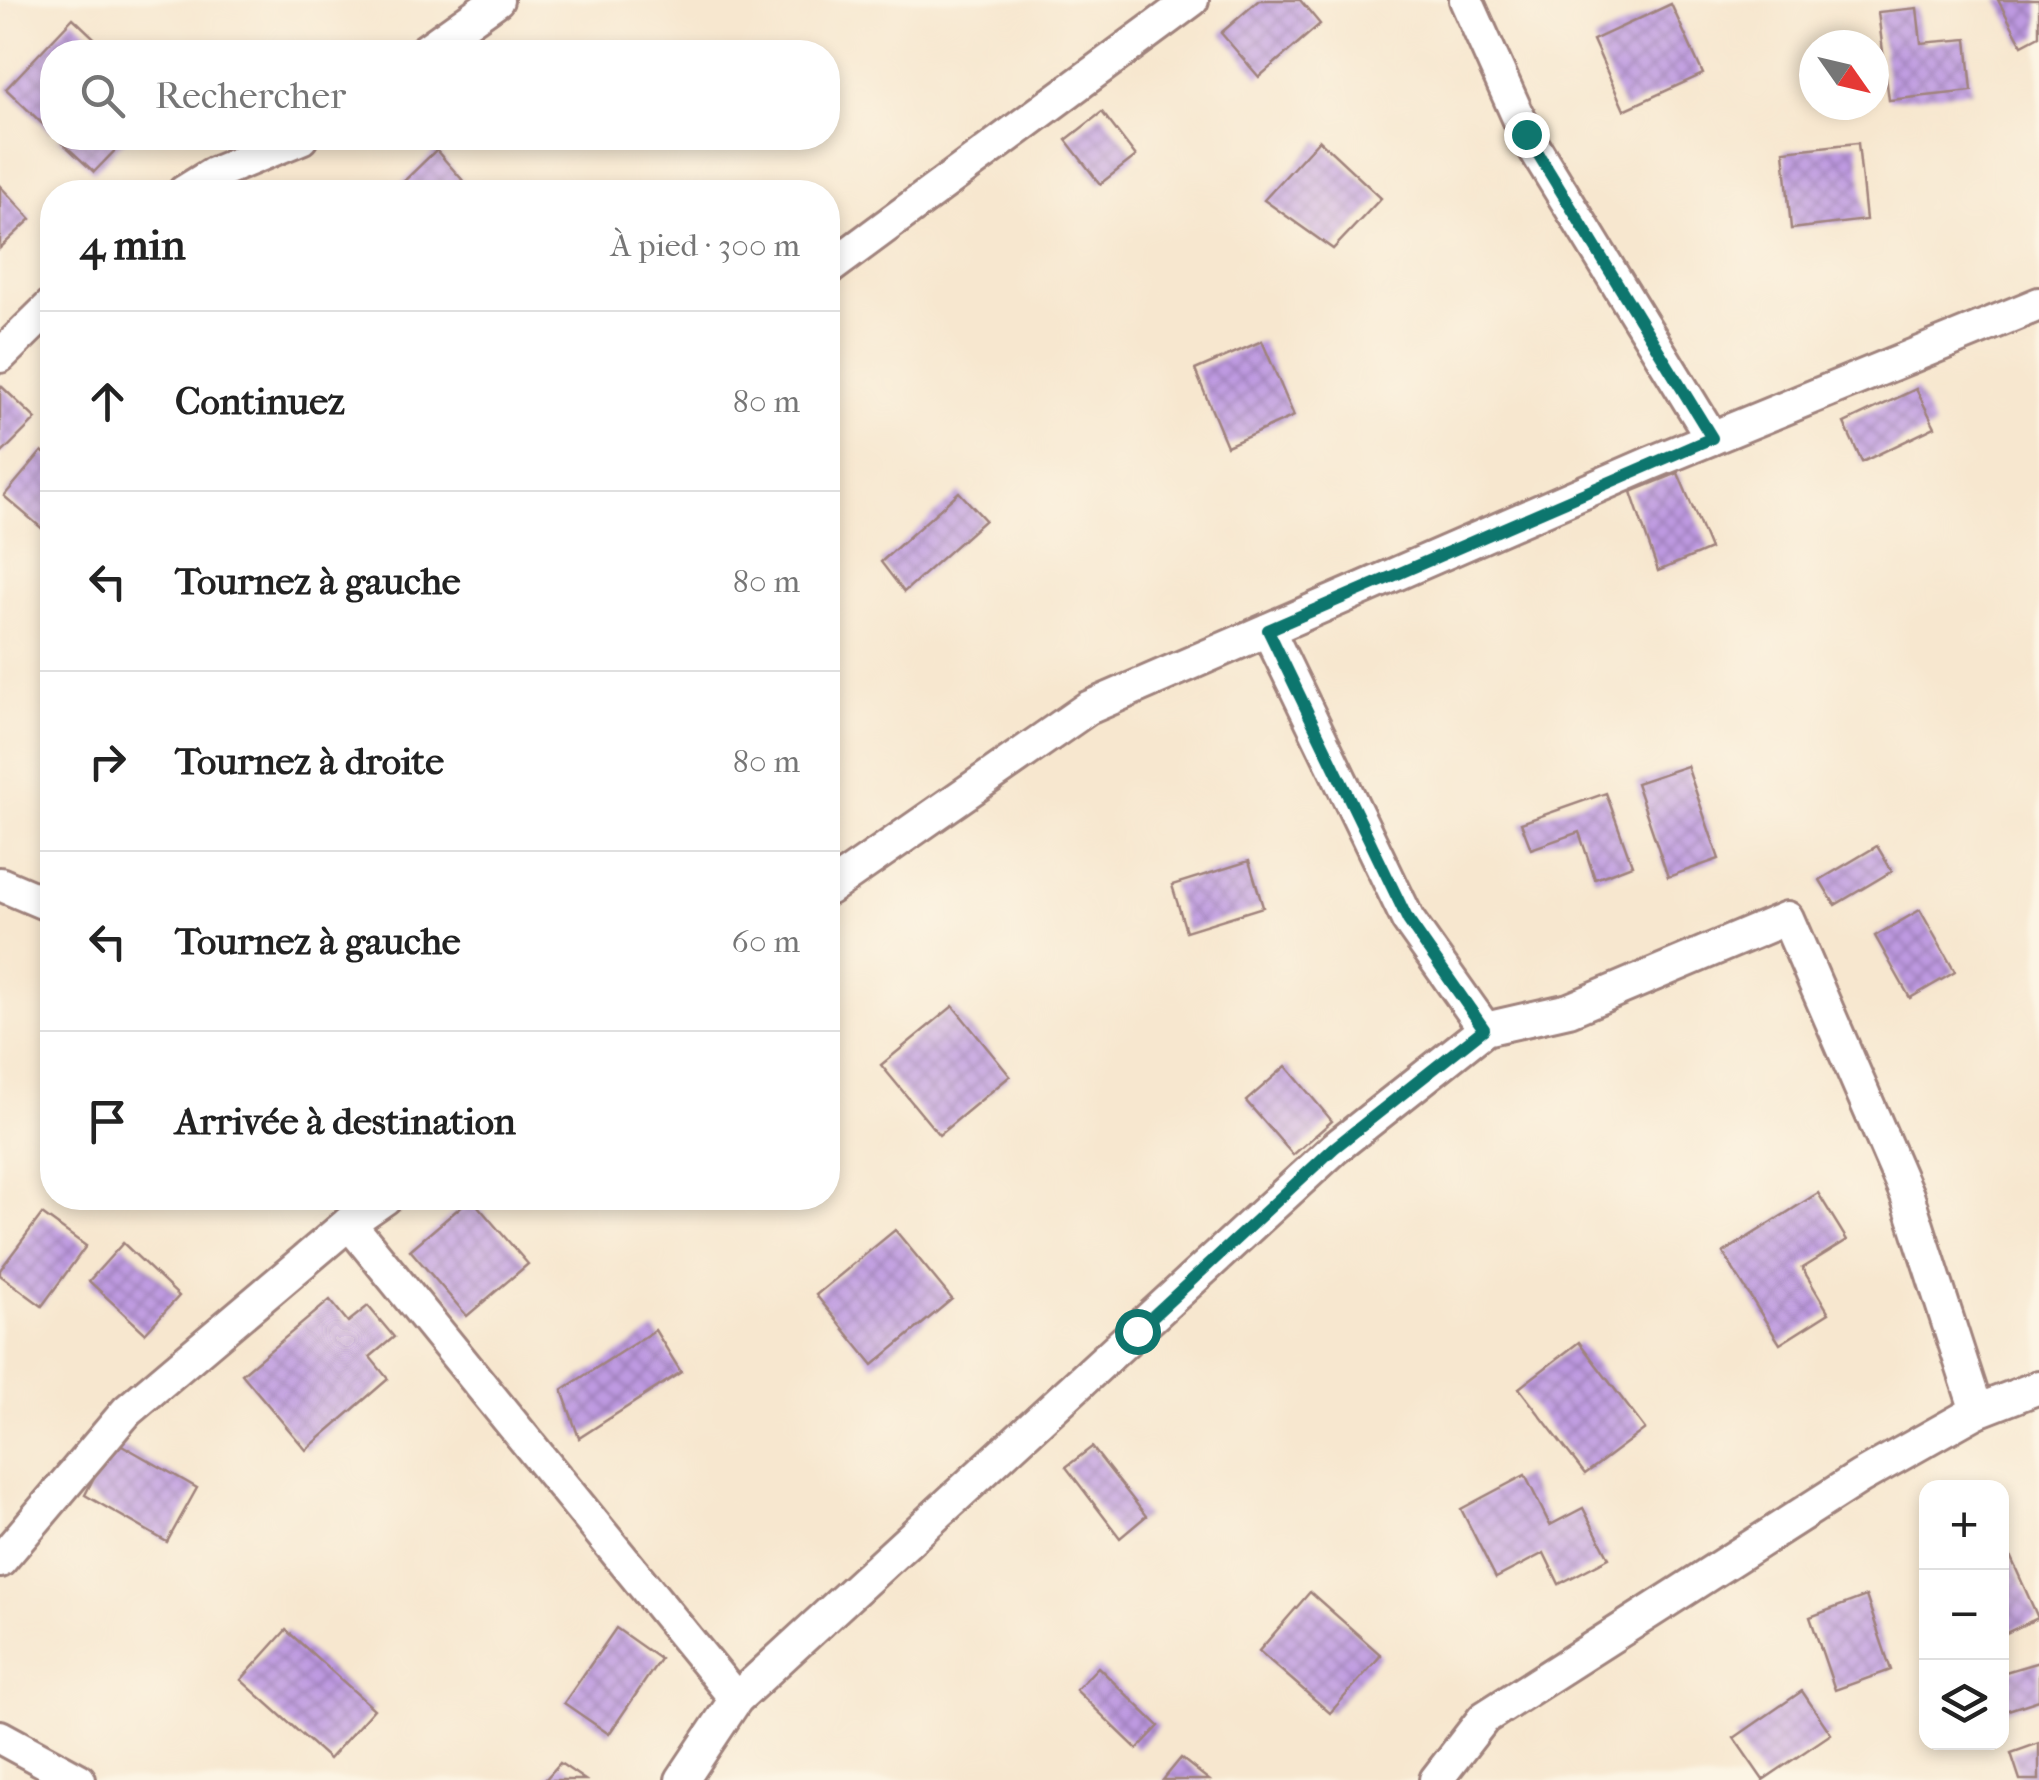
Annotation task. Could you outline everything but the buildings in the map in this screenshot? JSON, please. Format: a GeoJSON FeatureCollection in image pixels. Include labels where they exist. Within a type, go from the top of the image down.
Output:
{"type":"FeatureCollection","features":[{"type":"Feature","properties":{"kind":"street"},"geometry":{"type":"LineString","coordinates":[[441,40],[496,0]]}},
{"type":"Feature","properties":{"kind":"street"},"geometry":{"type":"LineString","coordinates":[[840,260],[1192,0]]}},
{"type":"Feature","properties":{"kind":"street"},"geometry":{"type":"LineString","coordinates":[[1466,0],[1526,134],[1712,438]]}},
{"type":"Feature","properties":{"kind":"street"},"geometry":{"type":"LineString","coordinates":[[203,180],[272,150]]}},
{"type":"Feature","properties":{"kind":"street"},"geometry":{"type":"LineString","coordinates":[[840,881],[1088,708],[1712,438],[2039,304]]}},
{"type":"Feature","properties":{"kind":"street"},"geometry":{"type":"LineString","coordinates":[[0,356],[40,317]]}},
{"type":"Feature","properties":{"kind":"street"},"geometry":{"type":"LineString","coordinates":[[1268,630],[1408,920],[1484,1029]]}},
{"type":"Feature","properties":{"kind":"street"},"geometry":{"type":"LineString","coordinates":[[0,884],[40,901]]}},
{"type":"Feature","properties":{"kind":"street"},"geometry":{"type":"LineString","coordinates":[[682,1780],[736,1699],[1334,1148],[1484,1029],[1569,1010],[1787,918],[1906,1195],[1977,1411]]}},
{"type":"Feature","properties":{"kind":"street"},"geometry":{"type":"LineString","coordinates":[[0,1561],[127,1411],[366,1210]]}},
{"type":"Feature","properties":{"kind":"street"},"geometry":{"type":"LineString","coordinates":[[348,1222],[736,1699]]}},
{"type":"Feature","properties":{"kind":"street"},"geometry":{"type":"LineString","coordinates":[[1436,1780],[1484,1718],[1860,1477],[1977,1411],[2039,1386]]}},
{"type":"Feature","properties":{"kind":"street"},"geometry":{"type":"LineString","coordinates":[[0,1737],[79,1780]]}},
{"type":"Feature","properties":{"kind":"route"},"geometry":{"type":"LineString","coordinates":[[1137,1331],[1334,1148],[1484,1029],[1408,920],[1268,630],[1712,438],[1526,134]]}}]}
